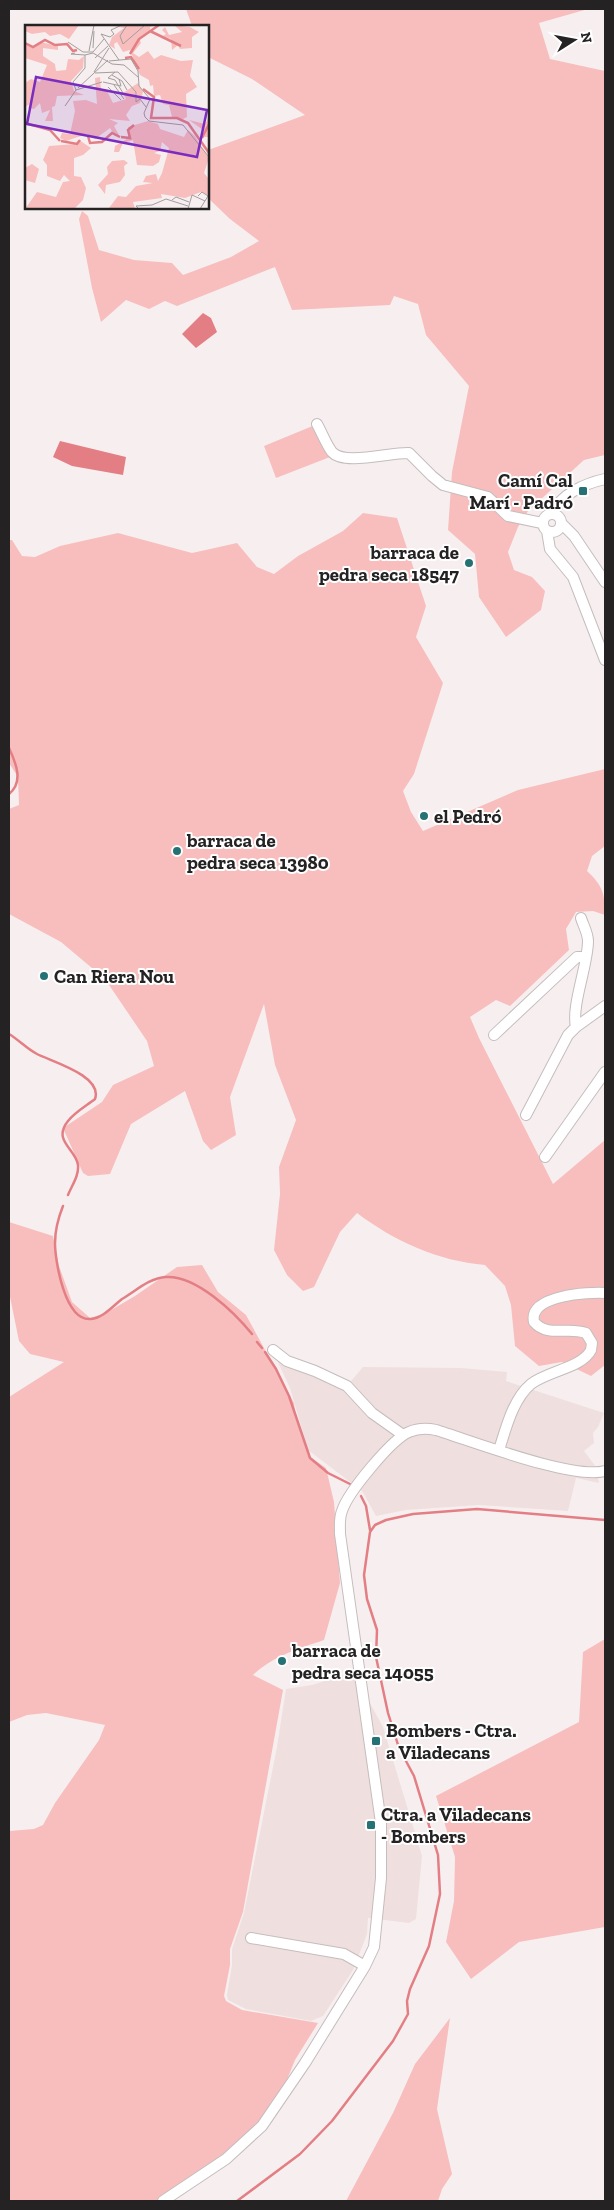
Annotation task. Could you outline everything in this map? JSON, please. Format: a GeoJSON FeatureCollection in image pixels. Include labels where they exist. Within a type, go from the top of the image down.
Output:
{"type":"FeatureCollection","features":[{"type":"Feature","properties":{"kind":"street"},"geometry":{"type":"LineString","coordinates":[[317,424],[332,452],[338,456],[365,458],[409,453],[443,485],[488,497],[508,516],[545,527],[555,532],[559,529],[561,523]]}},
{"type":"Feature","properties":{"kind":"street"},"geometry":{"type":"LineString","coordinates":[[554,514],[558,504],[573,492],[605,479]]}},
{"type":"Feature","properties":{"kind":"street"},"geometry":{"type":"LineString","coordinates":[[605,582],[574,536],[561,523],[558,515],[546,516],[545,527],[550,549],[573,577],[605,660]]}},
{"type":"Feature","properties":{"kind":"street"},"geometry":{"type":"LineString","coordinates":[[576,1027],[574,1016],[588,937],[581,918]]}},
{"type":"Feature","properties":{"kind":"street"},"geometry":{"type":"LineString","coordinates":[[494,1035],[577,957],[582,957],[585,960]]}},
{"type":"Feature","properties":{"kind":"street"},"geometry":{"type":"LineString","coordinates":[[526,1115],[563,1042],[576,1027],[605,1006]]}},
{"type":"Feature","properties":{"kind":"street"},"geometry":{"type":"LineString","coordinates":[[545,1157],[605,1072]]}},
{"type":"Feature","properties":{"kind":"street"},"geometry":{"type":"LineString","coordinates":[[498,1450],[508,1422],[520,1398],[530,1385],[580,1360],[591,1350],[592,1343],[586,1333],[576,1330],[550,1331],[542,1329],[534,1322],[534,1312],[552,1299],[589,1293],[605,1293]]}},
{"type":"Feature","properties":{"kind":"street"},"geometry":{"type":"LineString","coordinates":[[273,1350],[287,1361],[315,1371],[347,1386],[372,1413],[403,1435]]}},
{"type":"Feature","properties":{"kind":"street"},"geometry":{"type":"LineString","coordinates":[[163,2201],[226,2159],[262,2126],[365,1966],[374,1947],[381,1878],[382,1838],[373,1761],[340,1534],[341,1515],[349,1497],[380,1459],[403,1435],[417,1429],[431,1429],[498,1450],[576,1471],[595,1473],[605,1471]]}},
{"type":"Feature","properties":{"kind":"street"},"geometry":{"type":"LineString","coordinates":[[251,1938],[344,1954],[365,1966]]}},
{"type":"Feature","properties":{"kind":"shaded area"},"geometry":{"type":"Polygon","coordinates":[[[186,9],[588,9],[539,23],[550,59],[605,71],[605,455],[584,460],[528,511],[518,527],[508,552],[514,570],[532,577],[545,591],[541,610],[506,637],[479,597],[475,554],[448,530],[452,472],[469,386],[426,335],[418,304],[394,296],[390,305],[292,310],[275,267],[177,306],[165,301],[149,309],[126,300],[101,322],[92,288],[79,219],[82,211],[88,216],[99,250],[134,260],[172,263],[183,275],[231,257],[259,241],[230,219],[209,199],[209,150],[305,115],[252,79],[209,58],[209,25],[192,25],[186,9]]]}},
{"type":"Feature","properties":{"kind":"shaded area"},"geometry":{"type":"Polygon","coordinates":[[[203,313],[211,318],[217,332],[196,348],[182,334],[203,313]]]}},
{"type":"Feature","properties":{"kind":"shaded area"},"geometry":{"type":"Polygon","coordinates":[[[315,425],[330,457],[276,478],[264,446],[315,425]]]}},
{"type":"Feature","properties":{"kind":"shaded area"},"geometry":{"type":"Polygon","coordinates":[[[60,441],[126,457],[123,475],[72,466],[53,457],[60,441]]]}},
{"type":"Feature","properties":{"kind":"shaded area"},"geometry":{"type":"Polygon","coordinates":[[[363,513],[397,518],[426,606],[416,637],[443,683],[414,774],[403,791],[411,812],[423,831],[518,790],[605,769],[605,846],[592,856],[587,871],[600,886],[605,915],[593,911],[576,912],[566,929],[569,950],[510,1006],[496,1000],[470,1017],[553,1184],[605,1140],[605,1365],[591,1376],[562,1362],[539,1366],[515,1346],[511,1305],[505,1286],[485,1265],[450,1259],[417,1248],[401,1241],[357,1213],[340,1232],[314,1287],[303,1291],[287,1275],[274,1250],[280,1194],[279,1167],[296,1120],[275,1065],[264,1004],[230,1097],[236,1135],[211,1150],[203,1141],[185,1091],[131,1124],[110,1174],[88,1176],[83,1173],[63,1128],[102,1102],[113,1085],[154,1066],[147,1041],[105,979],[61,942],[9,914],[9,809],[19,805],[18,777],[9,763],[9,540],[12,540],[22,556],[35,557],[60,546],[118,533],[192,553],[237,543],[257,567],[274,574],[298,556],[343,531],[363,513]]]}},
{"type":"Feature","properties":{"kind":"shaded area"},"geometry":{"type":"Polygon","coordinates":[[[9,1222],[53,1236],[59,1266],[72,1302],[90,1318],[106,1313],[135,1296],[177,1267],[202,1265],[218,1292],[246,1315],[294,1403],[296,1419],[309,1456],[326,1468],[334,1502],[340,1583],[324,1640],[277,1658],[253,1675],[283,1690],[243,1912],[230,1949],[230,1965],[224,1996],[226,2001],[242,2010],[318,2023],[295,2060],[286,2082],[271,2102],[255,2132],[232,2156],[180,2184],[156,2201],[9,2201],[9,1831],[34,1829],[43,1825],[55,1803],[99,1740],[105,1725],[46,1713],[27,1715],[9,1722],[9,1397],[64,1362],[30,1354],[19,1341],[9,1292],[9,1222]]]}},
{"type":"Feature","properties":{"kind":"shaded area"},"geometry":{"type":"Polygon","coordinates":[[[276,1358],[346,1387],[363,1367],[461,1368],[507,1372],[506,1381],[604,1413],[593,1433],[594,1443],[584,1451],[596,1467],[599,1483],[576,1478],[568,1511],[479,1505],[406,1510],[376,1516],[362,1491],[308,1450],[290,1388],[276,1358]]]}},
{"type":"Feature","properties":{"kind":"shaded area"},"geometry":{"type":"Polygon","coordinates":[[[605,1639],[605,1927],[519,1942],[471,1979],[446,1942],[454,1901],[455,1857],[436,1796],[579,1722],[583,1652],[605,1639]]]}},
{"type":"Feature","properties":{"kind":"shaded area"},"geometry":{"type":"Polygon","coordinates":[[[353,1672],[383,1727],[422,1856],[416,1919],[409,1923],[368,1918],[367,1934],[353,1970],[323,2016],[311,2021],[246,2009],[228,2000],[232,1949],[244,1913],[277,1747],[286,1689],[312,1685],[353,1672]]]}},
{"type":"Feature","properties":{"kind":"shaded area"},"geometry":{"type":"Polygon","coordinates":[[[450,2018],[437,2109],[452,2174],[442,2189],[438,2201],[346,2201],[393,2113],[415,2064],[450,2018]]]}},
{"type":"Feature","properties":{"kind":"waterway"},"geometry":{"type":"LineString","coordinates":[[9,748],[17,772],[16,784],[9,794]]}},
{"type":"Feature","properties":{"kind":"waterway"},"geometry":{"type":"LineString","coordinates":[[9,1034],[33,1052],[75,1071],[92,1083],[95,1091],[95,1099],[74,1115],[64,1128],[64,1139],[78,1165],[76,1177],[68,1195]]}},
{"type":"Feature","properties":{"kind":"waterway"},"geometry":{"type":"LineString","coordinates":[[63,1206],[55,1243],[57,1263],[68,1301],[74,1311],[82,1317],[91,1319],[100,1316],[122,1299],[154,1280],[166,1277],[178,1278],[202,1288],[213,1296],[252,1334]]}},
{"type":"Feature","properties":{"kind":"waterway"},"geometry":{"type":"LineString","coordinates":[[257,1342],[262,1348]]}},
{"type":"Feature","properties":{"kind":"waterway"},"geometry":{"type":"LineString","coordinates":[[265,1352],[276,1369],[289,1396],[310,1458],[328,1473],[350,1484]]}},
{"type":"Feature","properties":{"kind":"waterway"},"geometry":{"type":"LineString","coordinates":[[361,1496],[366,1506],[370,1530]]}},
{"type":"Feature","properties":{"kind":"waterway"},"geometry":{"type":"LineString","coordinates":[[237,2201],[300,2154],[332,2121],[393,2041],[408,2014],[407,2001],[410,1989],[429,1946],[440,1894],[438,1855],[414,1776],[399,1748],[388,1713],[376,1657],[377,1630],[367,1599],[364,1575],[370,1532],[375,1525],[386,1520],[413,1514],[477,1509],[605,1520]]}},
{"type":"Feature","properties":{"kind":"place","name":"Camí Cal Marí - Padró"},"geometry":{"type":"Point","coordinates":[583,491]}},
{"type":"Feature","properties":{"kind":"place","name":"barraca de pedra seca 18547"},"geometry":{"type":"Point","coordinates":[469,563]}},
{"type":"Feature","properties":{"kind":"place","name":"el Pedró"},"geometry":{"type":"Point","coordinates":[424,816]}},
{"type":"Feature","properties":{"kind":"place","name":"barraca de pedra seca 13980"},"geometry":{"type":"Point","coordinates":[177,851]}},
{"type":"Feature","properties":{"kind":"place","name":"Can Riera Nou"},"geometry":{"type":"Point","coordinates":[44,976]}},
{"type":"Feature","properties":{"kind":"place","name":"barraca de pedra seca 14055"},"geometry":{"type":"Point","coordinates":[282,1661]}},
{"type":"Feature","properties":{"kind":"place","name":"Bombers - Ctra. a Viladecans"},"geometry":{"type":"Point","coordinates":[376,1741]}},
{"type":"Feature","properties":{"kind":"place","name":"Ctra. a Viladecans - Bombers"},"geometry":{"type":"Point","coordinates":[371,1825]}}]}
